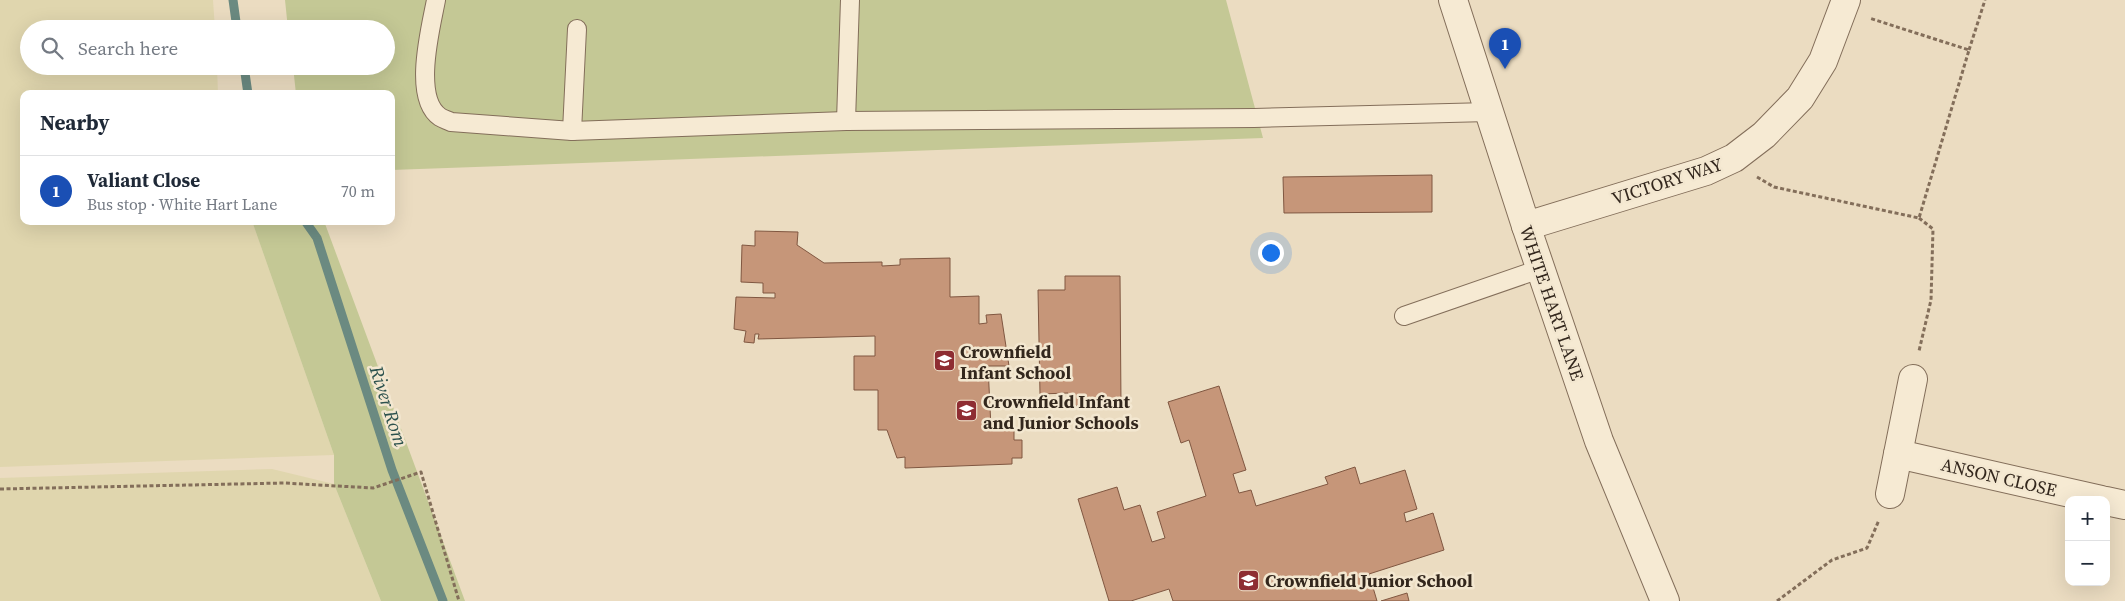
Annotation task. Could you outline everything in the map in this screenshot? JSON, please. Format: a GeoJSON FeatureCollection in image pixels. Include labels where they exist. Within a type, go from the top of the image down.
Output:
{"type":"FeatureCollection","features":[{"type":"Feature","properties":{"kind":"street","name":"WHITE HART LANE"},"geometry":{"type":"LineString","coordinates":[[1453,0],[1540,269],[1599,441],[1665,601]]}},
{"type":"Feature","properties":{"kind":"street","name":"VICTORY WAY"},"geometry":{"type":"LineString","coordinates":[[1526,226],[1706,171],[1734,158],[1764,135],[1800,98],[1823,61],[1844,4]]}},
{"type":"Feature","properties":{"kind":"street"},"geometry":{"type":"LineString","coordinates":[[1890,494],[1913,379]]}},
{"type":"Feature","properties":{"kind":"street","name":"ANSON CLOSE"},"geometry":{"type":"LineString","coordinates":[[1898,454],[2083,496]]}},
{"type":"Feature","properties":{"kind":"street"},"geometry":{"type":"LineString","coordinates":[[2110,502],[2125,505]]}},
{"type":"Feature","properties":{"kind":"lane"},"geometry":{"type":"LineString","coordinates":[[436,0],[425,85],[430,104],[439,117],[450,122],[572,131],[846,121],[1254,118],[1489,112]]}},
{"type":"Feature","properties":{"kind":"lane"},"geometry":{"type":"LineString","coordinates":[[846,121],[850,0]]}},
{"type":"Feature","properties":{"kind":"lane"},"geometry":{"type":"LineString","coordinates":[[572,131],[577,29]]}},
{"type":"Feature","properties":{"kind":"lane"},"geometry":{"type":"LineString","coordinates":[[1404,316],[1540,269]]}},
{"type":"Feature","properties":{"kind":"path"},"geometry":{"type":"LineString","coordinates":[[1919,218],[1985,0]]}},
{"type":"Feature","properties":{"kind":"path"},"geometry":{"type":"LineString","coordinates":[[1844,4],[1969,50]]}},
{"type":"Feature","properties":{"kind":"path"},"geometry":{"type":"LineString","coordinates":[[1754,175],[1774,188],[1919,218],[1934,229],[1931,300],[1913,379]]}},
{"type":"Feature","properties":{"kind":"path"},"geometry":{"type":"LineString","coordinates":[[0,489],[284,483],[373,488],[405,479],[420,472],[459,601]]}},
{"type":"Feature","properties":{"kind":"path"},"geometry":{"type":"LineString","coordinates":[[1777,601],[1832,560],[1867,548],[1890,494]]}},
{"type":"Feature","properties":{"kind":"shaded area"},"geometry":{"type":"Polygon","coordinates":[[[0,0],[213,0],[214,20],[20,20],[20,75],[217,75],[218,90],[20,90],[20,225],[253,225],[334,455],[0,467],[0,0]]]}},
{"type":"Feature","properties":{"kind":"shaded area"},"geometry":{"type":"Polygon","coordinates":[[[272,469],[334,484],[381,601],[0,601],[0,478],[272,469]]]}},
{"type":"Feature","properties":{"kind":"green space"},"geometry":{"type":"Polygon","coordinates":[[[285,0],[1226,0],[1263,138],[395,170],[395,90],[296,90],[294,75],[395,75],[395,20],[287,20],[285,0]]]}},
{"type":"Feature","properties":{"kind":"green space"},"geometry":{"type":"Polygon","coordinates":[[[253,225],[325,225],[465,601],[381,601],[334,484],[334,455],[253,225]]]}},
{"type":"Feature","properties":{"kind":"building"},"geometry":{"type":"Polygon","coordinates":[[[1432,175],[1432,212],[1284,213],[1283,177],[1432,175]]]}},
{"type":"Feature","properties":{"kind":"building"},"geometry":{"type":"Polygon","coordinates":[[[755,231],[798,232],[797,245],[824,263],[882,262],[882,266],[900,265],[900,259],[950,258],[950,297],[979,296],[979,324],[987,323],[986,315],[1001,314],[1009,366],[988,366],[991,428],[1014,428],[1014,440],[1022,440],[1022,458],[1012,458],[1012,464],[905,468],[905,457],[897,458],[887,430],[878,430],[878,390],[854,390],[854,356],[875,356],[875,336],[758,339],[759,334],[755,334],[754,343],[744,342],[746,331],[734,329],[736,297],[775,298],[775,293],[763,293],[763,283],[741,282],[742,245],[755,246],[755,231]]]}},
{"type":"Feature","properties":{"kind":"building"},"geometry":{"type":"Polygon","coordinates":[[[1065,276],[1120,276],[1121,405],[1068,406],[1068,393],[1040,394],[1038,290],[1065,290],[1065,276]]]}},
{"type":"Feature","properties":{"kind":"building"},"geometry":{"type":"Polygon","coordinates":[[[1219,386],[1246,470],[1233,474],[1239,493],[1251,490],[1256,506],[1328,484],[1325,477],[1355,467],[1360,484],[1405,470],[1417,509],[1404,513],[1406,522],[1433,513],[1444,550],[1369,574],[1377,601],[1173,601],[1169,589],[1131,601],[1109,601],[1078,499],[1117,487],[1124,510],[1140,505],[1152,542],[1165,538],[1157,512],[1206,496],[1189,440],[1181,443],[1168,402],[1219,386]]]}},
{"type":"Feature","properties":{"kind":"building"},"geometry":{"type":"Polygon","coordinates":[[[1407,593],[1409,601],[1381,601],[1407,593]]]}},
{"type":"Feature","properties":{"kind":"waterway","name":"River Rom"},"geometry":{"type":"LineString","coordinates":[[233,0],[236,20]]}},
{"type":"Feature","properties":{"kind":"waterway","name":"River Rom"},"geometry":{"type":"LineString","coordinates":[[245,75],[247,90]]}},
{"type":"Feature","properties":{"kind":"waterway","name":"River Rom"},"geometry":{"type":"LineString","coordinates":[[308,225],[317,238],[392,470],[443,601]]}},
{"type":"Feature","properties":{"kind":"place","name":"Valiant Close"},"geometry":{"type":"Point","coordinates":[1505,69]}},
{"type":"Feature","properties":{"kind":"place","name":"Crownfield Infant School"},"geometry":{"type":"Point","coordinates":[944,361]}},
{"type":"Feature","properties":{"kind":"place","name":"Crownfield Infant and Junior Schools"},"geometry":{"type":"Point","coordinates":[967,411]}},
{"type":"Feature","properties":{"kind":"place","name":"Crownfield Junior School"},"geometry":{"type":"Point","coordinates":[1249,580]}}]}
